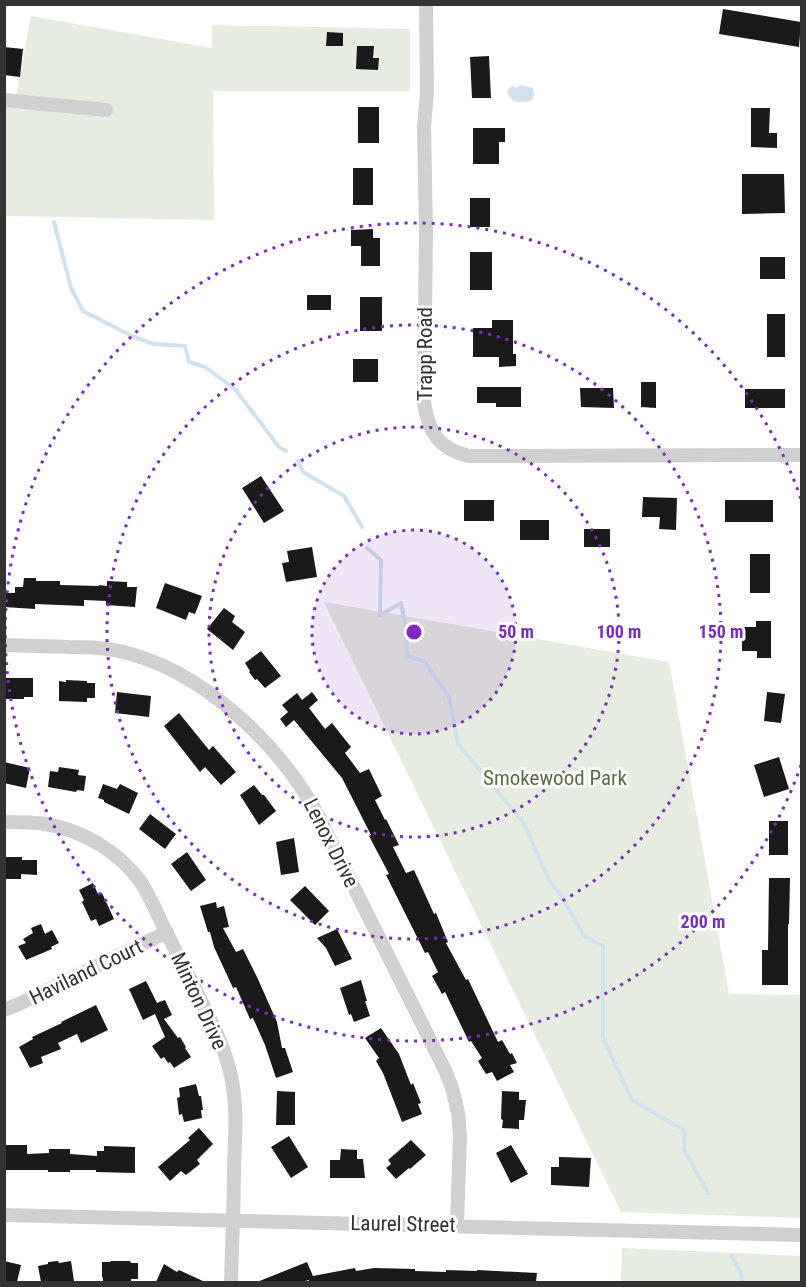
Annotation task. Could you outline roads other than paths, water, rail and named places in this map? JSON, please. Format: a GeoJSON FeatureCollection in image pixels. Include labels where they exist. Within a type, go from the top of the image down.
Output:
{"type":"FeatureCollection","features":[{"type":"Feature","properties":{"kind":"street","name":"Trapp Road"},"geometry":{"type":"LineString","coordinates":[[426,4],[424,402],[431,430],[438,440],[448,448],[469,456],[801,455]]}},
{"type":"Feature","properties":{"kind":"street"},"geometry":{"type":"LineString","coordinates":[[4,100],[106,111]]}},
{"type":"Feature","properties":{"kind":"street","name":"Lenox Drive"},"geometry":{"type":"LineString","coordinates":[[4,645],[116,650],[163,665],[185,676],[245,723],[289,769],[316,811],[452,1088],[460,1135],[457,1225]]}},
{"type":"Feature","properties":{"kind":"street","name":"Minton Drive"},"geometry":{"type":"LineString","coordinates":[[4,822],[45,824],[62,828],[78,833],[104,847],[129,868],[139,880],[167,932],[221,1043],[231,1073],[235,1104],[231,1282]]}},
{"type":"Feature","properties":{"kind":"street","name":"Haviland Court"},"geometry":{"type":"LineString","coordinates":[[4,1010],[167,932]]}},
{"type":"Feature","properties":{"kind":"street","name":"Laurel Street"},"geometry":{"type":"LineString","coordinates":[[4,1215],[801,1235]]}},
{"type":"Feature","properties":{"kind":"water"},"geometry":{"type":"Polygon","coordinates":[[[520,85],[533,88],[532,100],[516,102],[510,98],[507,90],[512,86],[517,88],[520,85]]]}},
{"type":"Feature","properties":{"kind":"waterway"},"geometry":{"type":"LineString","coordinates":[[54,222],[71,288],[83,311],[132,336],[154,344],[185,346],[189,362],[205,367],[235,389],[279,447],[286,451]]}},
{"type":"Feature","properties":{"kind":"waterway"},"geometry":{"type":"LineString","coordinates":[[298,461],[303,472],[344,496],[362,527]]}},
{"type":"Feature","properties":{"kind":"waterway"},"geometry":{"type":"LineString","coordinates":[[367,548],[381,560],[380,615],[401,603],[406,629],[407,656],[424,661],[449,697],[458,744],[523,822],[549,880],[562,897],[584,936],[603,946],[603,1038],[632,1100],[685,1131],[684,1149],[708,1193]]}},
{"type":"Feature","properties":{"kind":"waterway"},"geometry":{"type":"LineString","coordinates":[[732,1256],[741,1274],[742,1282]]}},
{"type":"Feature","properties":{"kind":"park label","name":"Smokewood Park"},"geometry":{"type":"Point","coordinates":[555,778]}}]}
